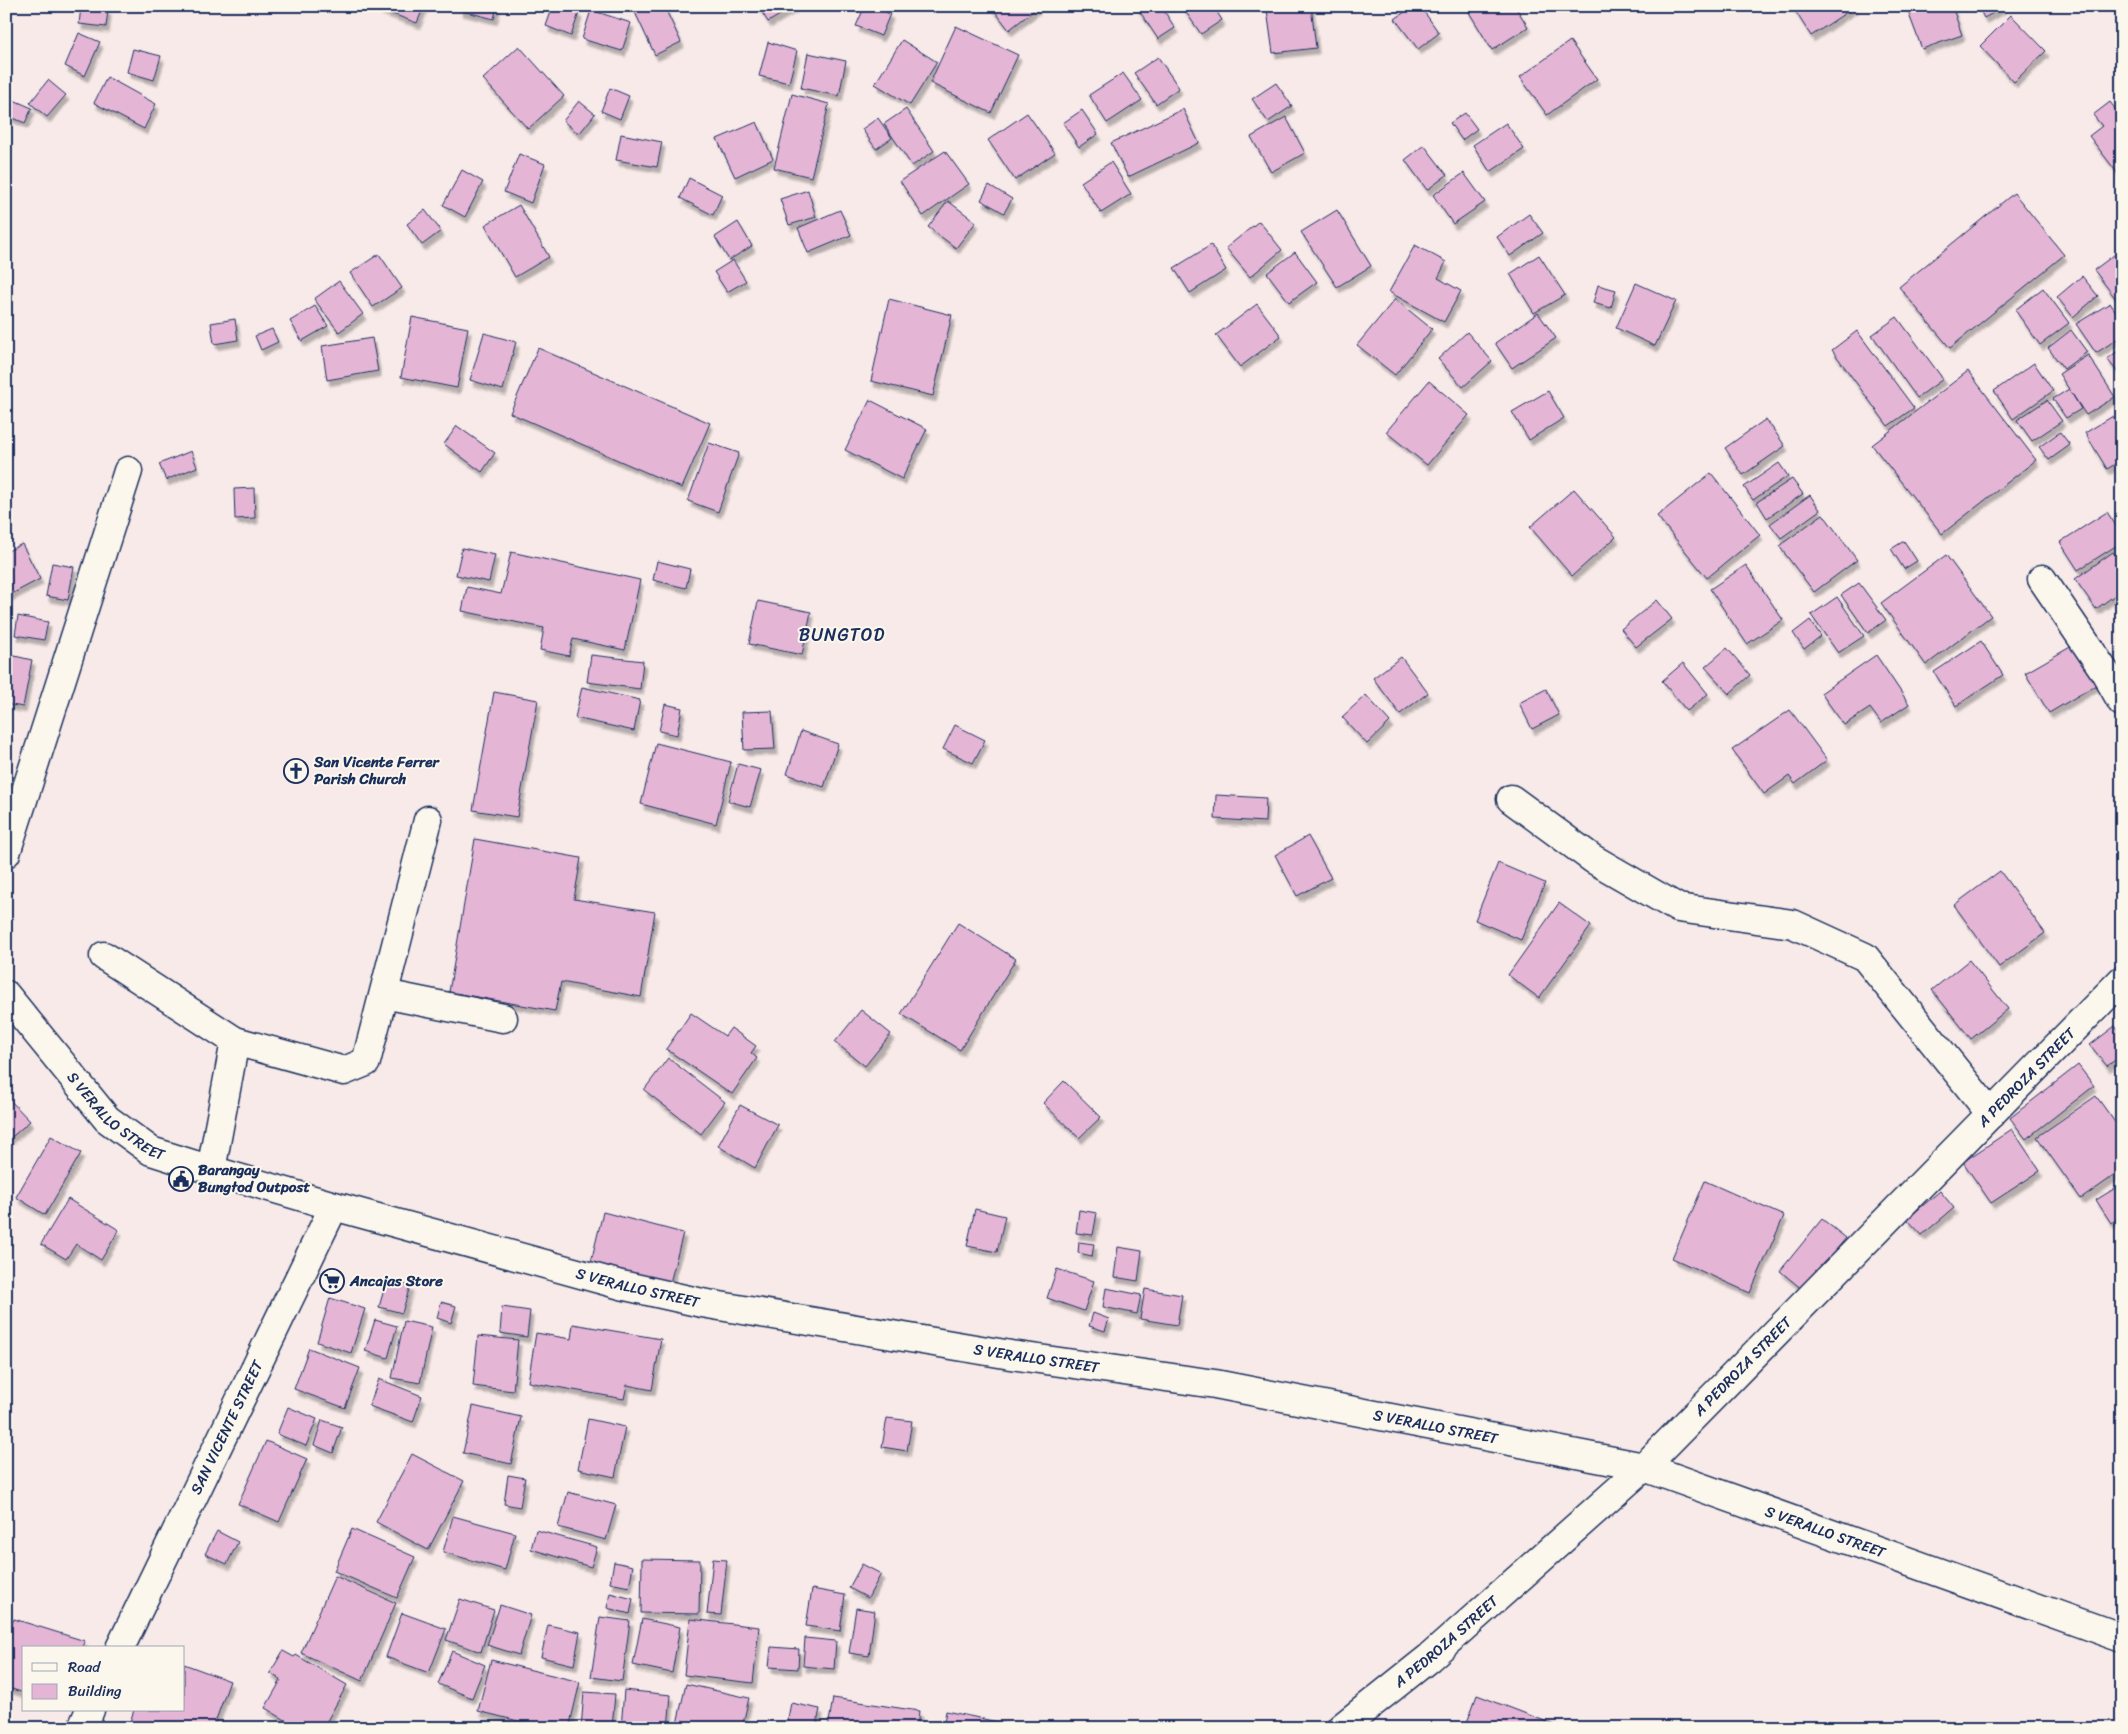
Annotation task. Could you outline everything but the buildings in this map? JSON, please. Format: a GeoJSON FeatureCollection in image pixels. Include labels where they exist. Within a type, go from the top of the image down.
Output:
{"type":"FeatureCollection","features":[{"type":"Feature","properties":{"kind":"street"},"geometry":{"type":"LineString","coordinates":[[6,853],[128,471]]}},
{"type":"Feature","properties":{"kind":"street"},"geometry":{"type":"LineString","coordinates":[[2042,579],[2105,672],[2122,702]]}},
{"type":"Feature","properties":{"kind":"street"},"geometry":{"type":"LineString","coordinates":[[1511,799],[1593,859],[1678,908],[1793,924],[1865,957],[1991,1114]]}},
{"type":"Feature","properties":{"kind":"street"},"geometry":{"type":"LineString","coordinates":[[104,956],[235,1041],[344,1071],[366,1062],[428,820]]}},
{"type":"Feature","properties":{"kind":"street","name":"A PEDROZA STREET"},"geometry":{"type":"LineString","coordinates":[[1341,1728],[1429,1658],[1644,1467],[2122,980]]}},
{"type":"Feature","properties":{"kind":"street"},"geometry":{"type":"LineString","coordinates":[[384,994],[503,1018]]}},
{"type":"Feature","properties":{"kind":"street","name":"S VERALLO STREET"},"geometry":{"type":"LineString","coordinates":[[6,995],[107,1118],[151,1151],[211,1170],[621,1285],[702,1303],[1011,1355],[1214,1384],[1644,1467],[2122,1638]]}},
{"type":"Feature","properties":{"kind":"street"},"geometry":{"type":"LineString","coordinates":[[211,1170],[235,1041]]}},
{"type":"Feature","properties":{"kind":"street","name":"SAN VICENTE STREET"},"geometry":{"type":"LineString","coordinates":[[121,1646],[334,1206]]}},
{"type":"Feature","properties":{"kind":"street"},"geometry":{"type":"LineString","coordinates":[[82,1728],[89,1712]]}},
{"type":"Feature","properties":{"kind":"place","name":"San Vicente Ferrer Parish Church"},"geometry":{"type":"Point","coordinates":[296,771]}},
{"type":"Feature","properties":{"kind":"place","name":"Barangay Bungtod Outpost"},"geometry":{"type":"Point","coordinates":[181,1179]}},
{"type":"Feature","properties":{"kind":"place","name":"Ancajas Store"},"geometry":{"type":"Point","coordinates":[332,1281]}},
{"type":"Feature","properties":{"kind":"district","name":"BUNGTOD"},"geometry":{"type":"Point","coordinates":[842,635]}}]}
